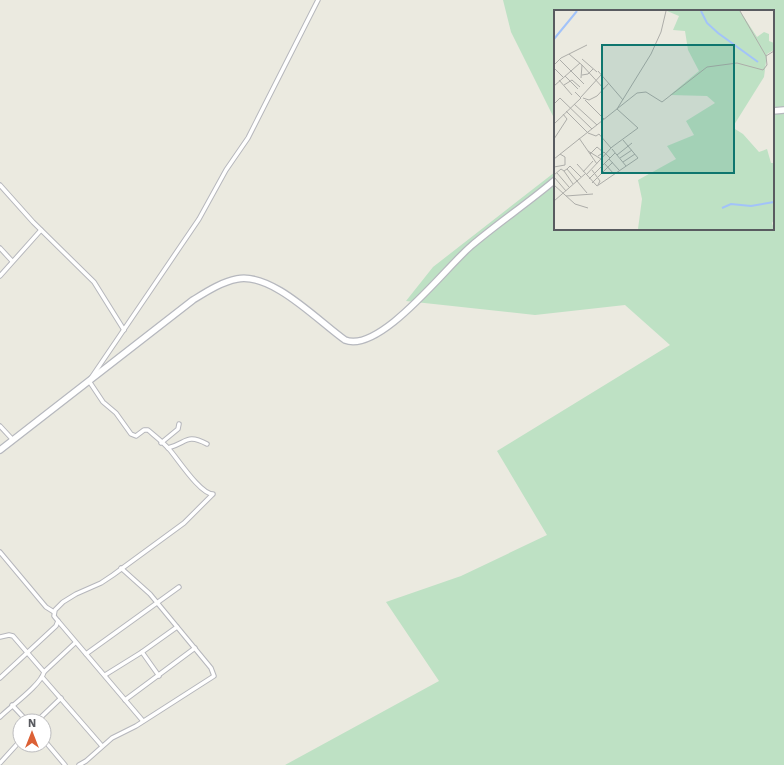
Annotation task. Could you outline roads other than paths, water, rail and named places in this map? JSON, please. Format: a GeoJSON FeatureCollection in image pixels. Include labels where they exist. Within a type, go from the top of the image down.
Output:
{"type":"FeatureCollection","features":[{"type":"Feature","properties":{"kind":"main road"},"geometry":{"type":"LineString","coordinates":[[774,111],[784,110]]}},
{"type":"Feature","properties":{"kind":"main road"},"geometry":{"type":"LineString","coordinates":[[0,450],[193,300],[209,290],[238,279],[261,281],[284,293],[345,340],[353,342],[373,335],[391,325],[411,308],[469,247],[554,181]]}},
{"type":"Feature","properties":{"kind":"street"},"geometry":{"type":"LineString","coordinates":[[143,722],[105,675],[75,643],[54,616],[54,612],[57,607],[70,597],[101,583],[184,523],[213,494],[208,494],[192,478],[168,448],[146,430],[139,435],[132,435],[116,413],[103,402],[89,381],[199,219],[226,170],[248,138],[318,0]]}},
{"type":"Feature","properties":{"kind":"street"},"geometry":{"type":"LineString","coordinates":[[0,185],[41,230],[94,282],[124,330]]}},
{"type":"Feature","properties":{"kind":"street"},"geometry":{"type":"LineString","coordinates":[[0,276],[41,230]]}},
{"type":"Feature","properties":{"kind":"street"},"geometry":{"type":"LineString","coordinates":[[0,248],[12,262]]}},
{"type":"Feature","properties":{"kind":"street"},"geometry":{"type":"LineString","coordinates":[[161,443],[178,429],[179,424]]}},
{"type":"Feature","properties":{"kind":"street"},"geometry":{"type":"LineString","coordinates":[[0,426],[13,440]]}},
{"type":"Feature","properties":{"kind":"street"},"geometry":{"type":"LineString","coordinates":[[168,448],[191,438],[198,438],[207,444]]}},
{"type":"Feature","properties":{"kind":"street"},"geometry":{"type":"LineString","coordinates":[[0,552],[46,607],[54,612]]}},
{"type":"Feature","properties":{"kind":"street"},"geometry":{"type":"LineString","coordinates":[[79,765],[86,761],[112,738],[143,722],[214,676],[214,671],[157,603],[142,586],[121,568]]}},
{"type":"Feature","properties":{"kind":"street"},"geometry":{"type":"LineString","coordinates":[[86,654],[179,587]]}},
{"type":"Feature","properties":{"kind":"street"},"geometry":{"type":"LineString","coordinates":[[0,678],[56,626],[58,621]]}},
{"type":"Feature","properties":{"kind":"street"},"geometry":{"type":"LineString","coordinates":[[105,675],[142,652],[177,627]]}},
{"type":"Feature","properties":{"kind":"street"},"geometry":{"type":"LineString","coordinates":[[1,636],[13,636],[44,672]]}},
{"type":"Feature","properties":{"kind":"street"},"geometry":{"type":"LineString","coordinates":[[0,717],[12,705],[18,702],[42,678],[44,672],[75,643]]}},
{"type":"Feature","properties":{"kind":"street"},"geometry":{"type":"LineString","coordinates":[[125,700],[195,648]]}},
{"type":"Feature","properties":{"kind":"street"},"geometry":{"type":"LineString","coordinates":[[142,652],[159,676]]}},
{"type":"Feature","properties":{"kind":"street"},"geometry":{"type":"LineString","coordinates":[[42,678],[102,746]]}},
{"type":"Feature","properties":{"kind":"street"},"geometry":{"type":"LineString","coordinates":[[45,713],[61,698]]}},
{"type":"Feature","properties":{"kind":"street"},"geometry":{"type":"LineString","coordinates":[[12,705],[20,713]]}},
{"type":"Feature","properties":{"kind":"street"},"geometry":{"type":"LineString","coordinates":[[0,763],[12,750]]}},
{"type":"Feature","properties":{"kind":"street"},"geometry":{"type":"LineString","coordinates":[[52,750],[65,765]]}}]}
